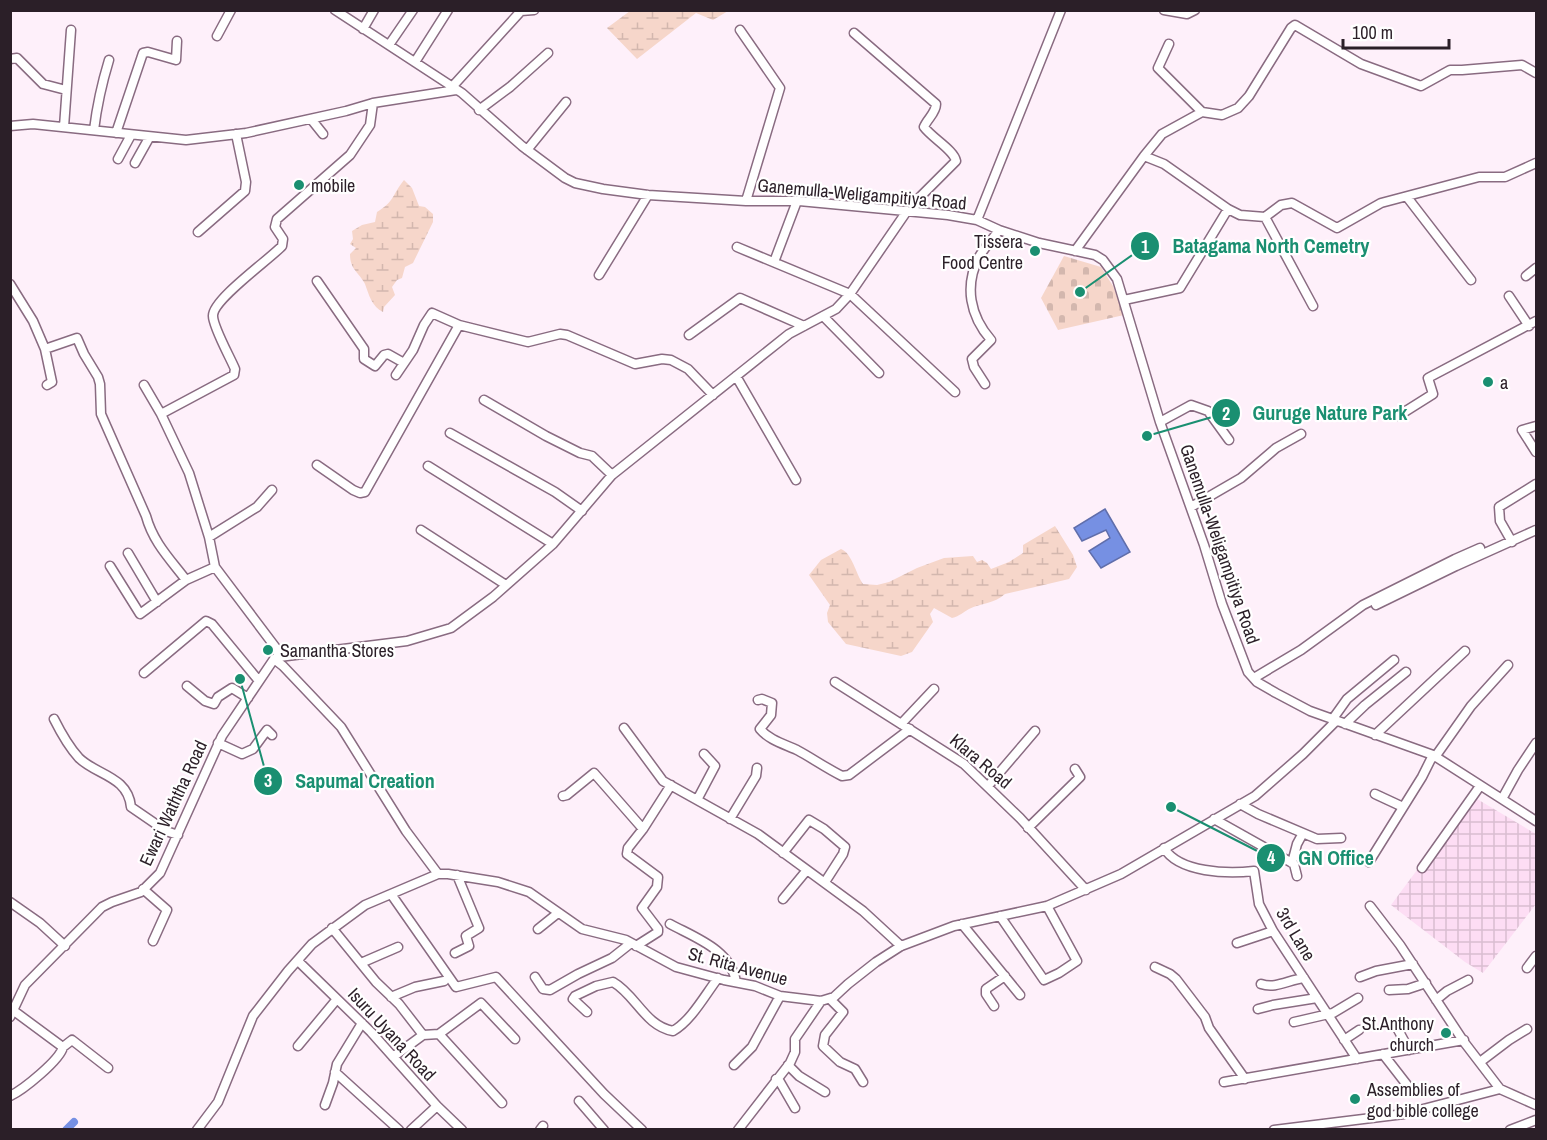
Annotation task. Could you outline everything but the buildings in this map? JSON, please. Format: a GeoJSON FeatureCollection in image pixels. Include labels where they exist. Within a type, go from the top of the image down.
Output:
{"type":"FeatureCollection","features":[{"type":"Feature","properties":{"kind":"street"},"geometry":{"type":"LineString","coordinates":[[217,36],[231,10]]}},
{"type":"Feature","properties":{"kind":"street","name":"Ganemulla-Weligampitiya Road"},"geometry":{"type":"LineString","coordinates":[[336,10],[454,88],[527,150],[565,178],[576,183],[648,195],[746,201],[797,201],[910,211],[977,220],[1039,243],[1095,255],[1103,260],[1117,279],[1160,422],[1191,507],[1222,604],[1248,672],[1276,693],[1334,720],[1415,747],[1434,756],[1536,821]]}},
{"type":"Feature","properties":{"kind":"street"},"geometry":{"type":"LineString","coordinates":[[363,29],[374,10]]}},
{"type":"Feature","properties":{"kind":"street"},"geometry":{"type":"LineString","coordinates":[[389,45],[413,10]]}},
{"type":"Feature","properties":{"kind":"street"},"geometry":{"type":"LineString","coordinates":[[415,62],[448,10]]}},
{"type":"Feature","properties":{"kind":"street"},"geometry":{"type":"LineString","coordinates":[[10,126],[33,123],[186,141],[236,134],[454,88],[521,11],[534,10]]}},
{"type":"Feature","properties":{"kind":"street"},"geometry":{"type":"LineString","coordinates":[[977,220],[1061,10]]}},
{"type":"Feature","properties":{"kind":"street"},"geometry":{"type":"LineString","coordinates":[[1164,10],[1187,15],[1196,10]]}},
{"type":"Feature","properties":{"kind":"street"},"geometry":{"type":"LineString","coordinates":[[1169,44],[1158,68],[1163,75],[1202,112],[1222,116],[1238,108],[1249,96],[1291,28],[1296,25],[1361,64],[1421,86],[1450,70],[1522,65],[1536,73]]}},
{"type":"Feature","properties":{"kind":"street"},"geometry":{"type":"LineString","coordinates":[[63,127],[71,30]]}},
{"type":"Feature","properties":{"kind":"street"},"geometry":{"type":"LineString","coordinates":[[740,30],[780,88],[746,201]]}},
{"type":"Feature","properties":{"kind":"street"},"geometry":{"type":"LineString","coordinates":[[277,658],[407,641],[451,628],[493,597],[553,544],[612,476],[789,334],[836,309],[850,294],[916,201],[956,161],[955,156],[930,136],[924,127],[926,120],[936,109],[936,104],[854,33]]}},
{"type":"Feature","properties":{"kind":"street"},"geometry":{"type":"LineString","coordinates":[[116,133],[143,53],[148,52],[176,60],[177,41]]}},
{"type":"Feature","properties":{"kind":"street"},"geometry":{"type":"LineString","coordinates":[[479,110],[510,87],[548,53]]}},
{"type":"Feature","properties":{"kind":"street"},"geometry":{"type":"LineString","coordinates":[[10,59],[17,58],[43,84],[66,90]]}},
{"type":"Feature","properties":{"kind":"street"},"geometry":{"type":"LineString","coordinates":[[94,130],[101,97],[100,87],[109,60]]}},
{"type":"Feature","properties":{"kind":"street"},"geometry":{"type":"LineString","coordinates":[[527,150],[566,102]]}},
{"type":"Feature","properties":{"kind":"street"},"geometry":{"type":"LineString","coordinates":[[161,414],[234,375],[235,369],[213,317],[215,309],[232,289],[282,246],[283,239],[275,227],[277,219],[350,155],[370,125],[372,104]]}},
{"type":"Feature","properties":{"kind":"street"},"geometry":{"type":"LineString","coordinates":[[1075,251],[1162,134],[1202,112]]}},
{"type":"Feature","properties":{"kind":"street"},"geometry":{"type":"LineString","coordinates":[[311,119],[323,134]]}},
{"type":"Feature","properties":{"kind":"street"},"geometry":{"type":"LineString","coordinates":[[198,232],[241,196],[246,188],[236,134]]}},
{"type":"Feature","properties":{"kind":"street"},"geometry":{"type":"LineString","coordinates":[[118,159],[131,135]]}},
{"type":"Feature","properties":{"kind":"street"},"geometry":{"type":"LineString","coordinates":[[135,163],[149,138]]}},
{"type":"Feature","properties":{"kind":"street"},"geometry":{"type":"LineString","coordinates":[[1144,156],[1164,164],[1240,215],[1265,217],[1281,205],[1292,203],[1337,228],[1381,203],[1479,177],[1505,177],[1536,163]]}},
{"type":"Feature","properties":{"kind":"street"},"geometry":{"type":"LineString","coordinates":[[599,275],[648,195]]}},
{"type":"Feature","properties":{"kind":"street"},"geometry":{"type":"LineString","coordinates":[[1407,197],[1471,280]]}},
{"type":"Feature","properties":{"kind":"street"},"geometry":{"type":"LineString","coordinates":[[774,262],[797,201]]}},
{"type":"Feature","properties":{"kind":"street"},"geometry":{"type":"LineString","coordinates":[[1124,300],[1180,288],[1228,209]]}},
{"type":"Feature","properties":{"kind":"street"},"geometry":{"type":"LineString","coordinates":[[1265,217],[1313,306]]}},
{"type":"Feature","properties":{"kind":"street"},"geometry":{"type":"LineString","coordinates":[[985,384],[974,367],[972,359],[991,340],[981,329],[971,303],[972,281],[979,257],[999,230]]}},
{"type":"Feature","properties":{"kind":"street"},"geometry":{"type":"LineString","coordinates":[[737,247],[850,294],[955,392]]}},
{"type":"Feature","properties":{"kind":"street"},"geometry":{"type":"LineString","coordinates":[[1526,276],[1536,268]]}},
{"type":"Feature","properties":{"kind":"street"},"geometry":{"type":"LineString","coordinates":[[317,281],[364,349],[363,358],[365,360],[375,366],[384,355],[388,354],[404,363]]}},
{"type":"Feature","properties":{"kind":"street"},"geometry":{"type":"LineString","coordinates":[[11,286],[33,321],[45,349],[52,382],[47,384]]}},
{"type":"Feature","properties":{"kind":"street"},"geometry":{"type":"LineString","coordinates":[[1398,416],[1433,394],[1428,378],[1532,323],[1509,296]]}},
{"type":"Feature","properties":{"kind":"street"},"geometry":{"type":"LineString","coordinates":[[690,335],[740,298],[804,326]]}},
{"type":"Feature","properties":{"kind":"street"},"geometry":{"type":"LineString","coordinates":[[396,375],[432,313],[459,325],[528,342],[567,334],[635,363],[671,360],[688,369],[713,395]]}},
{"type":"Feature","properties":{"kind":"street"},"geometry":{"type":"LineString","coordinates":[[823,316],[879,373]]}},
{"type":"Feature","properties":{"kind":"street"},"geometry":{"type":"LineString","coordinates":[[317,465],[353,490],[360,493],[365,492],[459,325]]}},
{"type":"Feature","properties":{"kind":"street"},"geometry":{"type":"LineString","coordinates":[[45,349],[77,338],[98,377],[101,414],[146,516],[149,528],[162,552],[186,580]]}},
{"type":"Feature","properties":{"kind":"street"},"geometry":{"type":"LineString","coordinates":[[736,376],[796,480]]}},
{"type":"Feature","properties":{"kind":"street"},"geometry":{"type":"LineString","coordinates":[[144,385],[161,414],[189,473],[209,537],[215,567],[276,648],[277,658],[341,727],[406,831],[438,874]]}},
{"type":"Feature","properties":{"kind":"street"},"geometry":{"type":"LineString","coordinates":[[484,400],[546,436],[580,453],[592,456],[612,476]]}},
{"type":"Feature","properties":{"kind":"street"},"geometry":{"type":"LineString","coordinates":[[1160,422],[1191,405],[1208,411],[1229,440]]}},
{"type":"Feature","properties":{"kind":"street"},"geometry":{"type":"LineString","coordinates":[[1536,426],[1522,430],[1536,452]]}},
{"type":"Feature","properties":{"kind":"street"},"geometry":{"type":"LineString","coordinates":[[450,433],[555,492],[582,511]]}},
{"type":"Feature","properties":{"kind":"street"},"geometry":{"type":"LineString","coordinates":[[1191,507],[1241,478],[1276,448],[1301,434]]}},
{"type":"Feature","properties":{"kind":"street"},"geometry":{"type":"LineString","coordinates":[[428,466],[553,544]]}},
{"type":"Feature","properties":{"kind":"street"},"geometry":{"type":"LineString","coordinates":[[1512,542],[1500,520],[1498,507],[1536,484]]}},
{"type":"Feature","properties":{"kind":"street"},"geometry":{"type":"LineString","coordinates":[[209,537],[257,507],[272,490]]}},
{"type":"Feature","properties":{"kind":"street"},"geometry":{"type":"LineString","coordinates":[[421,530],[506,585]]}},
{"type":"Feature","properties":{"kind":"street"},"geometry":{"type":"LineString","coordinates":[[1376,605],[1536,530]]}},
{"type":"Feature","properties":{"kind":"street"},"geometry":{"type":"LineString","coordinates":[[1254,678],[1300,650],[1363,605],[1480,548]]}},
{"type":"Feature","properties":{"kind":"street"},"geometry":{"type":"LineString","coordinates":[[128,553],[157,602]]}},
{"type":"Feature","properties":{"kind":"street"},"geometry":{"type":"LineString","coordinates":[[110,566],[140,614],[186,580],[215,567]]}},
{"type":"Feature","properties":{"kind":"street"},"geometry":{"type":"LineString","coordinates":[[144,673],[206,621],[212,624],[259,681]]}},
{"type":"Feature","properties":{"kind":"street"},"geometry":{"type":"LineString","coordinates":[[1375,735],[1465,651]]}},
{"type":"Feature","properties":{"kind":"street","name":"Ewari Waththa Road"},"geometry":{"type":"LineString","coordinates":[[12,1014],[25,986],[102,907],[144,890],[160,873],[219,743],[259,681],[277,658]]}},
{"type":"Feature","properties":{"kind":"street","name":"St. Rita Avenue"},"geometry":{"type":"LineString","coordinates":[[197,1130],[218,1102],[253,1016],[312,944],[365,905],[438,874],[498,882],[529,892],[582,929],[634,944],[676,967],[755,986],[780,996],[821,1001],[830,999],[876,962],[901,946],[962,924],[1047,906],[1086,890],[1121,874],[1255,796],[1303,754],[1334,720],[1347,699],[1394,660]]}},
{"type":"Feature","properties":{"kind":"street"},"geometry":{"type":"LineString","coordinates":[[1369,862],[1434,756],[1471,706],[1508,665]]}},
{"type":"Feature","properties":{"kind":"street"},"geometry":{"type":"LineString","coordinates":[[1345,724],[1406,672]]}},
{"type":"Feature","properties":{"kind":"street","name":"Klara Road"},"geometry":{"type":"LineString","coordinates":[[835,682],[964,764],[988,786],[1086,890]]}},
{"type":"Feature","properties":{"kind":"street"},"geometry":{"type":"LineString","coordinates":[[187,686],[205,701],[214,704],[218,697],[232,688],[248,698]]}},
{"type":"Feature","properties":{"kind":"street"},"geometry":{"type":"LineString","coordinates":[[758,700],[762,699],[772,703],[771,715],[760,729],[763,733],[842,776],[849,775],[906,727],[933,688]]}},
{"type":"Feature","properties":{"kind":"street"},"geometry":{"type":"LineString","coordinates":[[54,719],[65,740],[81,760],[104,772],[122,787],[130,796],[131,807],[166,831],[178,835]]}},
{"type":"Feature","properties":{"kind":"street"},"geometry":{"type":"LineString","coordinates":[[624,728],[663,781],[758,834],[863,911],[901,946]]}},
{"type":"Feature","properties":{"kind":"street"},"geometry":{"type":"LineString","coordinates":[[219,743],[242,754],[254,749],[267,730],[272,735]]}},
{"type":"Feature","properties":{"kind":"street"},"geometry":{"type":"LineString","coordinates":[[988,786],[1035,731]]}},
{"type":"Feature","properties":{"kind":"street"},"geometry":{"type":"LineString","coordinates":[[1502,799],[1536,743]]}},
{"type":"Feature","properties":{"kind":"street"},"geometry":{"type":"LineString","coordinates":[[697,800],[715,766],[704,754]]}},
{"type":"Feature","properties":{"kind":"street"},"geometry":{"type":"LineString","coordinates":[[730,819],[756,776],[757,768]]}},
{"type":"Feature","properties":{"kind":"street"},"geometry":{"type":"LineString","coordinates":[[1028,828],[1080,777],[1075,769]]}},
{"type":"Feature","properties":{"kind":"street"},"geometry":{"type":"LineString","coordinates":[[563,796],[594,773],[643,829]]}},
{"type":"Feature","properties":{"kind":"street"},"geometry":{"type":"LineString","coordinates":[[535,977],[543,989],[550,990],[658,932],[642,908],[657,887],[658,877],[627,854],[628,848],[643,829],[670,785]]}},
{"type":"Feature","properties":{"kind":"street"},"geometry":{"type":"LineString","coordinates":[[1422,868],[1480,786]]}},
{"type":"Feature","properties":{"kind":"street"},"geometry":{"type":"LineString","coordinates":[[1375,794],[1403,807]]}},
{"type":"Feature","properties":{"kind":"street"},"geometry":{"type":"LineString","coordinates":[[1240,804],[1317,839],[1341,838]]}},
{"type":"Feature","properties":{"kind":"street"},"geometry":{"type":"LineString","coordinates":[[1214,819],[1294,864],[1296,876]]}},
{"type":"Feature","properties":{"kind":"street"},"geometry":{"type":"LineString","coordinates":[[783,853],[809,820],[824,829],[845,847],[825,882]]}},
{"type":"Feature","properties":{"kind":"street"},"geometry":{"type":"LineString","coordinates":[[1292,863],[1297,844],[1303,833]]}},
{"type":"Feature","properties":{"kind":"street","name":"3rd Lane"},"geometry":{"type":"LineString","coordinates":[[1164,848],[1170,856],[1189,866],[1232,873],[1254,871],[1259,904],[1273,931],[1357,1059]]}},
{"type":"Feature","properties":{"kind":"street"},"geometry":{"type":"LineString","coordinates":[[783,899],[807,870]]}},
{"type":"Feature","properties":{"kind":"street"},"geometry":{"type":"LineString","coordinates":[[455,953],[469,946],[466,936],[479,928],[457,875]]}},
{"type":"Feature","properties":{"kind":"street"},"geometry":{"type":"LineString","coordinates":[[144,890],[167,910],[153,941]]}},
{"type":"Feature","properties":{"kind":"street"},"geometry":{"type":"LineString","coordinates":[[391,894],[456,987],[496,977],[604,1094],[642,1130]]}},
{"type":"Feature","properties":{"kind":"street"},"geometry":{"type":"LineString","coordinates":[[10,902],[54,935],[64,946]]}},
{"type":"Feature","properties":{"kind":"street"},"geometry":{"type":"LineString","coordinates":[[1000,916],[1044,980],[1077,961],[1047,906]]}},
{"type":"Feature","properties":{"kind":"street"},"geometry":{"type":"LineString","coordinates":[[1370,906],[1500,1089],[1536,1106]]}},
{"type":"Feature","properties":{"kind":"street"},"geometry":{"type":"LineString","coordinates":[[538,929],[558,912]]}},
{"type":"Feature","properties":{"kind":"street"},"geometry":{"type":"LineString","coordinates":[[670,924],[711,947],[728,961],[736,982]]}},
{"type":"Feature","properties":{"kind":"street"},"geometry":{"type":"LineString","coordinates":[[962,924],[1020,995]]}},
{"type":"Feature","properties":{"kind":"street"},"geometry":{"type":"LineString","coordinates":[[332,928],[423,1035]]}},
{"type":"Feature","properties":{"kind":"street"},"geometry":{"type":"LineString","coordinates":[[1237,943],[1273,931]]}},
{"type":"Feature","properties":{"kind":"street"},"geometry":{"type":"LineString","coordinates":[[361,963],[398,947]]}},
{"type":"Feature","properties":{"kind":"street"},"geometry":{"type":"LineString","coordinates":[[1527,968],[1536,956]]}},
{"type":"Feature","properties":{"kind":"street","name":"Isuru Uyana Road"},"geometry":{"type":"LineString","coordinates":[[298,961],[362,1023],[437,1106],[462,1130]]}},
{"type":"Feature","properties":{"kind":"street"},"geometry":{"type":"LineString","coordinates":[[1360,977],[1376,971],[1413,964]]}},
{"type":"Feature","properties":{"kind":"street"},"geometry":{"type":"LineString","coordinates":[[1155,967],[1176,979],[1205,1017],[1209,1028],[1245,1079]]}},
{"type":"Feature","properties":{"kind":"street"},"geometry":{"type":"LineString","coordinates":[[994,1006],[986,994],[986,989],[1005,976]]}},
{"type":"Feature","properties":{"kind":"street"},"geometry":{"type":"LineString","coordinates":[[587,1012],[573,999],[575,996],[596,986],[613,982],[630,995],[655,1024],[672,1031],[689,1016],[718,978]]}},
{"type":"Feature","properties":{"kind":"street"},"geometry":{"type":"LineString","coordinates":[[1261,984],[1277,985],[1304,978]]}},
{"type":"Feature","properties":{"kind":"street"},"geometry":{"type":"LineString","coordinates":[[1437,1000],[1447,991],[1468,980]]}},
{"type":"Feature","properties":{"kind":"street"},"geometry":{"type":"LineString","coordinates":[[391,997],[416,987],[444,981]]}},
{"type":"Feature","properties":{"kind":"street"},"geometry":{"type":"LineString","coordinates":[[1389,990],[1408,989],[1426,983]]}},
{"type":"Feature","properties":{"kind":"street"},"geometry":{"type":"LineString","coordinates":[[734,1065],[752,1047],[780,996]]}},
{"type":"Feature","properties":{"kind":"street"},"geometry":{"type":"LineString","coordinates":[[1294,1022],[1333,1013],[1358,998]]}},
{"type":"Feature","properties":{"kind":"street"},"geometry":{"type":"LineString","coordinates":[[298,1046],[337,999]]}},
{"type":"Feature","properties":{"kind":"street"},"geometry":{"type":"LineString","coordinates":[[830,999],[843,1012],[828,1029],[823,1046],[840,1062],[855,1069],[863,1082]]}},
{"type":"Feature","properties":{"kind":"street"},"geometry":{"type":"LineString","coordinates":[[1258,1009],[1317,999]]}},
{"type":"Feature","properties":{"kind":"street"},"geometry":{"type":"LineString","coordinates":[[738,1130],[788,1065],[795,1052],[795,1039],[821,1001]]}},
{"type":"Feature","properties":{"kind":"street"},"geometry":{"type":"LineString","coordinates":[[393,1057],[423,1035],[439,1034],[481,1003],[516,1039]]}},
{"type":"Feature","properties":{"kind":"street"},"geometry":{"type":"LineString","coordinates":[[12,1014],[63,1047]]}},
{"type":"Feature","properties":{"kind":"street"},"geometry":{"type":"LineString","coordinates":[[325,1105],[342,1054],[362,1023]]}},
{"type":"Feature","properties":{"kind":"street"},"geometry":{"type":"LineString","coordinates":[[1396,1026],[1409,1050]]}},
{"type":"Feature","properties":{"kind":"street"},"geometry":{"type":"LineString","coordinates":[[1480,1062],[1527,1029]]}},
{"type":"Feature","properties":{"kind":"street"},"geometry":{"type":"LineString","coordinates":[[1344,1040],[1359,1030]]}},
{"type":"Feature","properties":{"kind":"street"},"geometry":{"type":"LineString","coordinates":[[439,1034],[502,1103]]}},
{"type":"Feature","properties":{"kind":"street"},"geometry":{"type":"LineString","coordinates":[[10,1096],[50,1065],[63,1047],[72,1040],[108,1068]]}},
{"type":"Feature","properties":{"kind":"street"},"geometry":{"type":"LineString","coordinates":[[1224,1082],[1464,1040]]}},
{"type":"Feature","properties":{"kind":"street"},"geometry":{"type":"LineString","coordinates":[[1383,1054],[1411,1090]]}},
{"type":"Feature","properties":{"kind":"street"},"geometry":{"type":"LineString","coordinates":[[788,1065],[799,1076],[825,1092]]}},
{"type":"Feature","properties":{"kind":"street"},"geometry":{"type":"LineString","coordinates":[[335,1072],[399,1130]]}},
{"type":"Feature","properties":{"kind":"street"},"geometry":{"type":"LineString","coordinates":[[776,1079],[795,1108]]}},
{"type":"Feature","properties":{"kind":"street"},"geometry":{"type":"LineString","coordinates":[[1274,1130],[1404,1114],[1500,1089]]}},
{"type":"Feature","properties":{"kind":"street"},"geometry":{"type":"LineString","coordinates":[[579,1101],[604,1130]]}},
{"type":"Feature","properties":{"kind":"street"},"geometry":{"type":"LineString","coordinates":[[411,1130],[437,1106]]}},
{"type":"Feature","properties":{"kind":"street"},"geometry":{"type":"LineString","coordinates":[[1510,1130],[1536,1120]]}},
{"type":"Feature","properties":{"kind":"shaded area"},"geometry":{"type":"Polygon","coordinates":[[[1472,796],[1536,834],[1536,904],[1483,973],[1465,962],[1391,905],[1472,796]]]}},
{"type":"Feature","properties":{"kind":"green space"},"geometry":{"type":"Polygon","coordinates":[[[630,11],[728,11],[713,20],[696,13],[637,59],[607,28],[630,11]]]}},
{"type":"Feature","properties":{"kind":"green space"},"geometry":{"type":"Polygon","coordinates":[[[404,180],[412,188],[419,206],[425,207],[433,214],[433,222],[413,263],[405,267],[402,278],[397,280],[392,287],[395,295],[384,307],[383,312],[374,304],[363,280],[352,264],[350,254],[356,248],[350,244],[353,239],[352,231],[362,225],[375,222],[377,212],[390,201],[404,180]]]}},
{"type":"Feature","properties":{"kind":"green space"},"geometry":{"type":"Polygon","coordinates":[[[1064,256],[1101,267],[1113,286],[1124,315],[1058,330],[1041,298],[1064,256]]]}},
{"type":"Feature","properties":{"kind":"green space"},"geometry":{"type":"Polygon","coordinates":[[[1055,526],[1073,555],[1077,567],[1069,579],[1005,594],[952,618],[934,608],[930,614],[933,622],[912,652],[901,656],[846,644],[828,622],[827,613],[830,605],[809,575],[821,560],[841,549],[851,559],[863,584],[877,585],[889,582],[944,558],[973,556],[977,562],[982,560],[987,563],[991,569],[1023,553],[1023,545],[1055,526]]]}},
{"type":"Feature","properties":{"kind":"water"},"geometry":{"type":"Polygon","coordinates":[[[1105,509],[1130,552],[1101,568],[1089,551],[1110,538],[1106,530],[1082,541],[1074,528],[1105,509]]]}},
{"type":"Feature","properties":{"kind":"waterway"},"geometry":{"type":"LineString","coordinates":[[66,1130],[74,1122]]}},
{"type":"Feature","properties":{"kind":"place","name":"mobile"},"geometry":{"type":"Point","coordinates":[299,185]}},
{"type":"Feature","properties":{"kind":"place","name":"Tissera Food Centre"},"geometry":{"type":"Point","coordinates":[1035,251]}},
{"type":"Feature","properties":{"kind":"place","name":"Batagama North Cemetry"},"geometry":{"type":"Point","coordinates":[1080,292]}},
{"type":"Feature","properties":{"kind":"place","name":"a"},"geometry":{"type":"Point","coordinates":[1488,382]}},
{"type":"Feature","properties":{"kind":"place","name":"Guruge Nature Park"},"geometry":{"type":"Point","coordinates":[1147,436]}},
{"type":"Feature","properties":{"kind":"place","name":"Samantha Stores"},"geometry":{"type":"Point","coordinates":[268,650]}},
{"type":"Feature","properties":{"kind":"place","name":"Sapumal Creation"},"geometry":{"type":"Point","coordinates":[240,679]}},
{"type":"Feature","properties":{"kind":"place","name":"GN Office"},"geometry":{"type":"Point","coordinates":[1171,807]}},
{"type":"Feature","properties":{"kind":"place","name":"St.Anthony church"},"geometry":{"type":"Point","coordinates":[1446,1033]}},
{"type":"Feature","properties":{"kind":"place","name":"Assemblies of god bible college"},"geometry":{"type":"Point","coordinates":[1355,1099]}}]}
